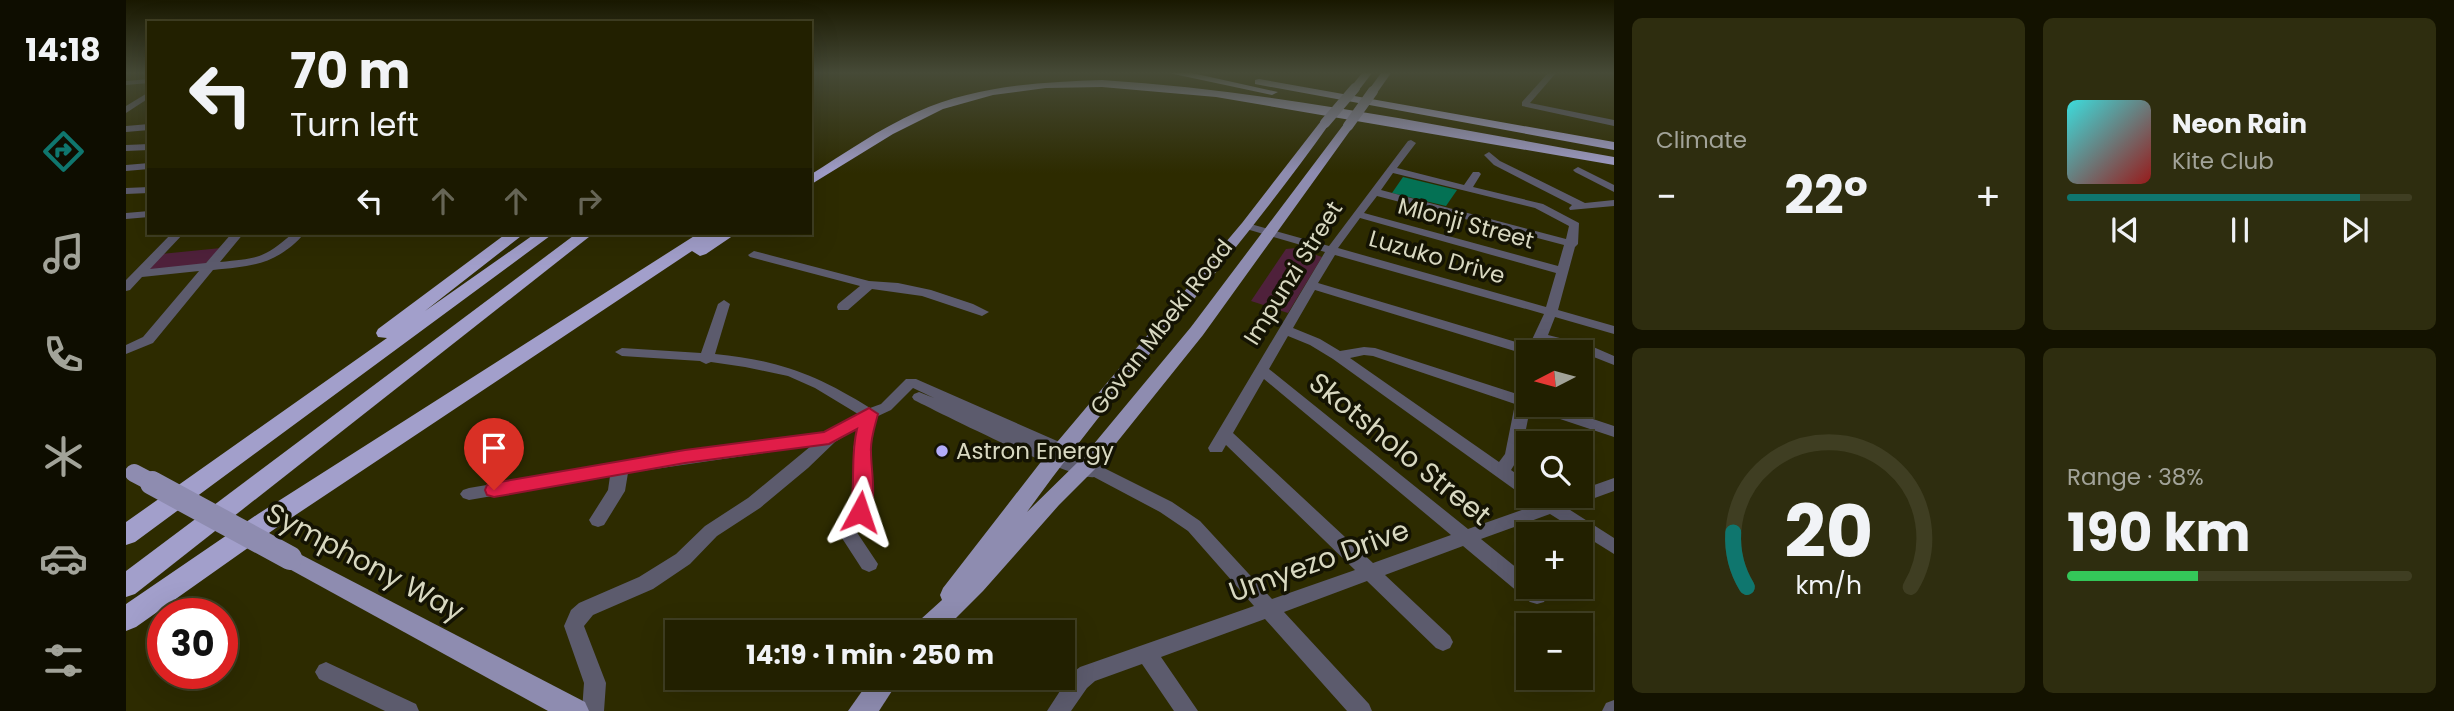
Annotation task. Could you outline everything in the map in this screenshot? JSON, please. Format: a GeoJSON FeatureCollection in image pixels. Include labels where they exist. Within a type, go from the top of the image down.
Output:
{"type":"FeatureCollection","features":[{"type":"Feature","properties":{"kind":"highway"},"geometry":{"type":"LineString","coordinates":[[812,180],[891,131],[943,106]]}},
{"type":"Feature","properties":{"kind":"highway"},"geometry":{"type":"LineString","coordinates":[[1281,106],[1380,120]]}},
{"type":"Feature","properties":{"kind":"highway"},"geometry":{"type":"LineString","coordinates":[[1302,106],[1614,158]]}},
{"type":"Feature","properties":{"kind":"highway"},"geometry":{"type":"LineString","coordinates":[[1346,106],[1614,158]]}},
{"type":"Feature","properties":{"kind":"highway"},"geometry":{"type":"LineString","coordinates":[[1395,106],[1614,146]]}},
{"type":"Feature","properties":{"kind":"highway"},"geometry":{"type":"LineString","coordinates":[[1417,106],[1614,146]]}},
{"type":"Feature","properties":{"kind":"highway"},"geometry":{"type":"LineString","coordinates":[[126,527],[514,235]]}},
{"type":"Feature","properties":{"kind":"highway"},"geometry":{"type":"LineString","coordinates":[[126,535],[543,235]]}},
{"type":"Feature","properties":{"kind":"highway"},"geometry":{"type":"LineString","coordinates":[[126,586],[583,235]]}},
{"type":"Feature","properties":{"kind":"highway"},"geometry":{"type":"LineString","coordinates":[[126,619],[267,521],[706,235]]}},
{"type":"Feature","properties":{"kind":"highway"},"geometry":{"type":"LineString","coordinates":[[427,417],[476,391],[726,235]]}},
{"type":"Feature","properties":{"kind":"main road","name":"Govan Mbeki Road"},"geometry":{"type":"LineString","coordinates":[[934,620],[976,561],[1059,454],[1247,226],[1339,106]]}},
{"type":"Feature","properties":{"kind":"main road","name":"Govan Mbeki Road"},"geometry":{"type":"LineString","coordinates":[[937,620],[975,584],[1051,499],[1091,469],[1197,331],[1362,106]]}},
{"type":"Feature","properties":{"kind":"main road","name":"Symphony Way"},"geometry":{"type":"LineString","coordinates":[[130,471],[575,711]]}},
{"type":"Feature","properties":{"kind":"main road"},"geometry":{"type":"LineString","coordinates":[[862,711],[878,690]]}},
{"type":"Feature","properties":{"kind":"street"},"geometry":{"type":"LineString","coordinates":[[1533,106],[1614,123]]}},
{"type":"Feature","properties":{"kind":"street"},"geometry":{"type":"LineString","coordinates":[[128,130],[147,127]]}},
{"type":"Feature","properties":{"kind":"street","name":"Impunzi Street"},"geometry":{"type":"LineString","coordinates":[[1411,143],[1332,250],[1220,441],[1370,572],[1443,642]]}},
{"type":"Feature","properties":{"kind":"street"},"geometry":{"type":"LineString","coordinates":[[126,148],[147,147]]}},
{"type":"Feature","properties":{"kind":"street"},"geometry":{"type":"LineString","coordinates":[[1489,155],[1497,163],[1582,206]]}},
{"type":"Feature","properties":{"kind":"street"},"geometry":{"type":"LineString","coordinates":[[126,168],[147,166]]}},
{"type":"Feature","properties":{"kind":"street"},"geometry":{"type":"LineString","coordinates":[[1391,170],[1539,206],[1574,225],[1572,244],[1539,340]]}},
{"type":"Feature","properties":{"kind":"street"},"geometry":{"type":"LineString","coordinates":[[1578,170],[1614,189]]}},
{"type":"Feature","properties":{"kind":"street"},"geometry":{"type":"LineString","coordinates":[[1467,188],[1476,174]]}},
{"type":"Feature","properties":{"kind":"street"},"geometry":{"type":"LineString","coordinates":[[126,191],[147,190]]}},
{"type":"Feature","properties":{"kind":"street"},"geometry":{"type":"LineString","coordinates":[[1375,192],[1572,244]]}},
{"type":"Feature","properties":{"kind":"street"},"geometry":{"type":"LineString","coordinates":[[1563,209],[1614,203]]}},
{"type":"Feature","properties":{"kind":"street","name":"Mlonji Street"},"geometry":{"type":"LineString","coordinates":[[1357,214],[1563,271]]}},
{"type":"Feature","properties":{"kind":"street"},"geometry":{"type":"LineString","coordinates":[[126,224],[131,216]]}},
{"type":"Feature","properties":{"kind":"street","name":"Luzuko Drive"},"geometry":{"type":"LineString","coordinates":[[1247,226],[1614,330]]}},
{"type":"Feature","properties":{"kind":"street"},"geometry":{"type":"LineString","coordinates":[[126,287],[176,235]]}},
{"type":"Feature","properties":{"kind":"street"},"geometry":{"type":"LineString","coordinates":[[126,350],[148,340],[236,235]]}},
{"type":"Feature","properties":{"kind":"street"},"geometry":{"type":"LineString","coordinates":[[138,274],[265,259],[296,235]]}},
{"type":"Feature","properties":{"kind":"street"},"geometry":{"type":"LineString","coordinates":[[754,256],[869,285],[906,288],[982,312]]}},
{"type":"Feature","properties":{"kind":"street"},"geometry":{"type":"LineString","coordinates":[[843,307],[869,285]]}},
{"type":"Feature","properties":{"kind":"street"},"geometry":{"type":"LineString","coordinates":[[1311,285],[1516,347]]}},
{"type":"Feature","properties":{"kind":"street"},"geometry":{"type":"LineString","coordinates":[[706,360],[724,303]]}},
{"type":"Feature","properties":{"kind":"street"},"geometry":{"type":"LineString","coordinates":[[1285,330],[1315,342],[1338,356],[1516,483]]}},
{"type":"Feature","properties":{"kind":"street"},"geometry":{"type":"LineString","coordinates":[[1541,337],[1586,349],[1614,361]]}},
{"type":"Feature","properties":{"kind":"street"},"geometry":{"type":"LineString","coordinates":[[1338,356],[1364,351],[1375,352],[1516,399]]}},
{"type":"Feature","properties":{"kind":"street"},"geometry":{"type":"LineString","coordinates":[[622,352],[741,362],[798,375],[869,414]]}},
{"type":"Feature","properties":{"kind":"street","name":"Skotsholo Street"},"geometry":{"type":"LineString","coordinates":[[1262,370],[1516,579]]}},
{"type":"Feature","properties":{"kind":"street"},"geometry":{"type":"LineString","coordinates":[[593,711],[595,683],[587,655],[575,629],[578,616],[586,609],[646,583],[673,566],[711,531],[745,510],[802,464],[829,438],[886,407],[907,386],[1091,469],[1166,507],[1194,526],[1361,711]]}},
{"type":"Feature","properties":{"kind":"street"},"geometry":{"type":"LineString","coordinates":[[869,414],[861,449],[862,504],[847,532],[869,564]]}},
{"type":"Feature","properties":{"kind":"street"},"geometry":{"type":"LineString","coordinates":[[1499,471],[1507,466],[1513,454],[1524,417]]}},
{"type":"Feature","properties":{"kind":"street"},"geometry":{"type":"LineString","coordinates":[[1570,417],[1614,432]]}},
{"type":"Feature","properties":{"kind":"street"},"geometry":{"type":"LineString","coordinates":[[469,494],[685,457],[829,438]]}},
{"type":"Feature","properties":{"kind":"street"},"geometry":{"type":"LineString","coordinates":[[598,520],[616,491],[620,469]]}},
{"type":"Feature","properties":{"kind":"street","name":"Umyezo Drive"},"geometry":{"type":"LineString","coordinates":[[1593,492],[1614,484]]}},
{"type":"Feature","properties":{"kind":"street","name":"Umyezo Drive"},"geometry":{"type":"LineString","coordinates":[[1058,711],[1079,681],[1088,674],[1547,508]]}},
{"type":"Feature","properties":{"kind":"street"},"geometry":{"type":"LineString","coordinates":[[1552,508],[1614,547]]}},
{"type":"Feature","properties":{"kind":"street"},"geometry":{"type":"LineString","coordinates":[[1146,653],[1187,711]]}},
{"type":"Feature","properties":{"kind":"street"},"geometry":{"type":"LineString","coordinates":[[326,672],[408,711]]}},
{"type":"Feature","properties":{"kind":"shaded area"},"geometry":{"type":"Polygon","coordinates":[[[1403,177],[1457,190],[1446,206],[1392,193],[1403,177]]]}},
{"type":"Feature","properties":{"kind":"shaded area"},"geometry":{"type":"Polygon","coordinates":[[[221,248],[204,265],[155,271],[149,269],[161,254],[221,248]]]}},
{"type":"Feature","properties":{"kind":"shaded area"},"geometry":{"type":"Polygon","coordinates":[[[1296,248],[1322,257],[1288,313],[1251,301],[1286,249],[1296,248]]]}},
{"type":"Feature","properties":{"kind":"place","name":"Astron Energy"},"geometry":{"type":"Point","coordinates":[942,451]}},
{"type":"Feature","properties":{"kind":"route"},"geometry":{"type":"LineString","coordinates":[[494,490],[685,457],[829,438],[869,414],[861,449],[863,493],[860,512]]}}]}
